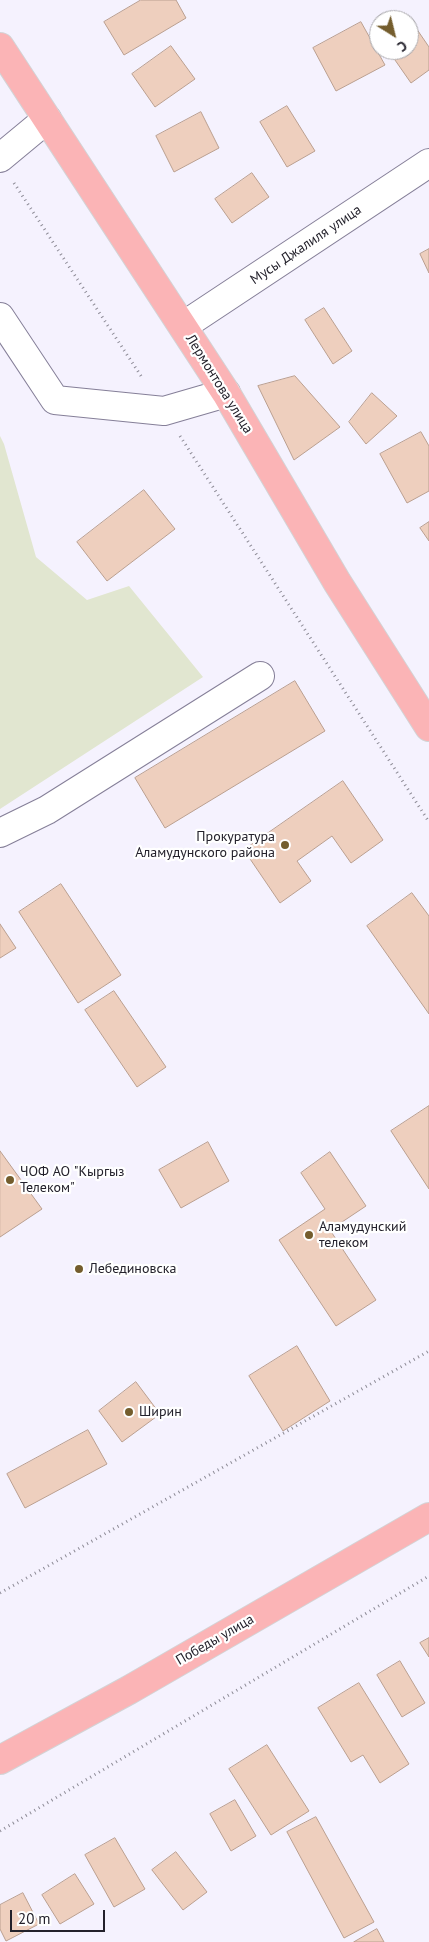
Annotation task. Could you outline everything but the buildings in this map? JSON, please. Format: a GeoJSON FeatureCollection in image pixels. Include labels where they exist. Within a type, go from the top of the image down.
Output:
{"type":"FeatureCollection","features":[{"type":"Feature","properties":{"kind":"main road","name":"Лермонтова улица"},"geometry":{"type":"LineString","coordinates":[[0,47],[226,393],[337,582],[429,726]]}},
{"type":"Feature","properties":{"kind":"main road","name":"Победы улица"},"geometry":{"type":"LineString","coordinates":[[0,1760],[129,1690],[429,1518]]}},
{"type":"Feature","properties":{"kind":"street"},"geometry":{"type":"LineString","coordinates":[[5,168],[47,119]]}},
{"type":"Feature","properties":{"kind":"street","name":"Мусы Джалиля улица"},"geometry":{"type":"LineString","coordinates":[[183,326],[429,163]]}},
{"type":"Feature","properties":{"kind":"street"},"geometry":{"type":"LineString","coordinates":[[0,316],[55,400],[164,411],[226,393]]}},
{"type":"Feature","properties":{"kind":"street"},"geometry":{"type":"LineString","coordinates":[[0,833],[47,810],[260,676]]}},
{"type":"Feature","properties":{"kind":"path"},"geometry":{"type":"LineString","coordinates":[[5,168],[245,534],[429,822]]}},
{"type":"Feature","properties":{"kind":"path"},"geometry":{"type":"LineString","coordinates":[[0,1593],[429,1351]]}},
{"type":"Feature","properties":{"kind":"path"},"geometry":{"type":"LineString","coordinates":[[0,1832],[429,1576]]}},
{"type":"Feature","properties":{"kind":"green space"},"geometry":{"type":"Polygon","coordinates":[[[0,436],[4,444],[36,557],[87,600],[129,586],[203,677],[0,809],[0,436]]]}},
{"type":"Feature","properties":{"kind":"place","name":"Прокуратура Аламудунского района"},"geometry":{"type":"Point","coordinates":[285,845]}},
{"type":"Feature","properties":{"kind":"place","name":"ЧОФ АО \"Кыргыз Телеком\""},"geometry":{"type":"Point","coordinates":[10,1180]}},
{"type":"Feature","properties":{"kind":"place","name":"Аламудунский телеком"},"geometry":{"type":"Point","coordinates":[309,1235]}},
{"type":"Feature","properties":{"kind":"place","name":"Лебединовска"},"geometry":{"type":"Point","coordinates":[79,1269]}},
{"type":"Feature","properties":{"kind":"place","name":"Ширин"},"geometry":{"type":"Point","coordinates":[129,1412]}}]}
